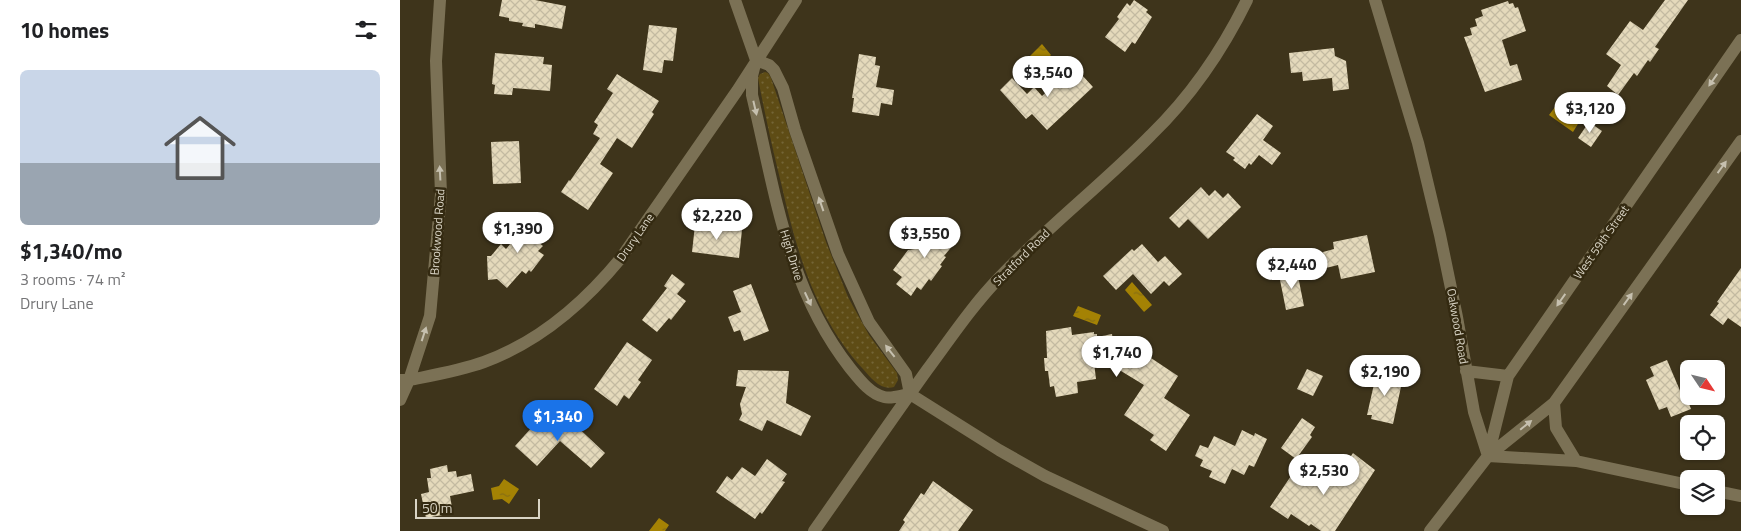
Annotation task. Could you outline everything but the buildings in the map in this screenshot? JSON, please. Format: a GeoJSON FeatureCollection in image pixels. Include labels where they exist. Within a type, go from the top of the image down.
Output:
{"type":"FeatureCollection","features":[{"type":"Feature","properties":{"kind":"street","name":"Brookwood Road"},"geometry":{"type":"LineString","coordinates":[[400,400],[404,380],[430,316],[441,194],[436,62],[440,0]]}},
{"type":"Feature","properties":{"kind":"street","name":"High Drive"},"geometry":{"type":"LineString","coordinates":[[735,0],[756,60],[752,76],[752,95],[792,261],[810,304],[837,350],[869,389],[887,398],[910,394]]}},
{"type":"Feature","properties":{"kind":"street","name":"Drury Lane"},"geometry":{"type":"LineString","coordinates":[[404,380],[460,369],[505,353],[546,329],[602,282],[621,258],[737,91],[796,0]]}},
{"type":"Feature","properties":{"kind":"street","name":"Stratford Road"},"geometry":{"type":"LineString","coordinates":[[814,531],[961,323],[998,278],[1036,240],[1153,134],[1182,101],[1219,50],[1247,0]]}},
{"type":"Feature","properties":{"kind":"street","name":"Oakwood Road"},"geometry":{"type":"LineString","coordinates":[[1374,0],[1418,143],[1440,235],[1474,412],[1488,456]]}},
{"type":"Feature","properties":{"kind":"street","name":"West 59th Street"},"geometry":{"type":"LineString","coordinates":[[1488,456],[1508,376],[1741,40]]}},
{"type":"Feature","properties":{"kind":"street"},"geometry":{"type":"LineString","coordinates":[[756,60],[769,65],[774,70],[783,88],[795,130],[838,254],[869,322],[906,374],[910,394],[1044,476],[1163,531]]}},
{"type":"Feature","properties":{"kind":"street","name":"West 59th Street"},"geometry":{"type":"LineString","coordinates":[[1430,531],[1488,456],[1554,403],[1741,141]]}},
{"type":"Feature","properties":{"kind":"street"},"geometry":{"type":"LineString","coordinates":[[1466,371],[1508,376]]}},
{"type":"Feature","properties":{"kind":"street"},"geometry":{"type":"LineString","coordinates":[[1554,403],[1556,428],[1576,461]]}},
{"type":"Feature","properties":{"kind":"street"},"geometry":{"type":"LineString","coordinates":[[1488,456],[1576,461],[1680,483]]}},
{"type":"Feature","properties":{"kind":"street"},"geometry":{"type":"LineString","coordinates":[[1725,493],[1741,496]]}},
{"type":"Feature","properties":{"kind":"shaded area"},"geometry":{"type":"Polygon","coordinates":[[[765,72],[771,78],[826,242],[848,297],[869,335],[897,373],[898,380],[894,387],[889,388],[877,383],[866,373],[833,328],[811,284],[794,236],[766,119],[758,78],[760,74],[765,72]]]}},
{"type":"Feature","properties":{"kind":"water"},"geometry":{"type":"Polygon","coordinates":[[[1042,44],[1051,55],[1039,67],[1035,76],[1028,78],[1024,73],[1024,62],[1042,44]]]}},
{"type":"Feature","properties":{"kind":"water"},"geometry":{"type":"Polygon","coordinates":[[[1558,103],[1581,119],[1573,132],[1549,115],[1558,103]]]}},
{"type":"Feature","properties":{"kind":"water"},"geometry":{"type":"Polygon","coordinates":[[[1132,282],[1152,305],[1144,312],[1125,290],[1132,282]]]}},
{"type":"Feature","properties":{"kind":"water"},"geometry":{"type":"Polygon","coordinates":[[[1078,306],[1101,315],[1097,325],[1073,316],[1078,306]]]}},
{"type":"Feature","properties":{"kind":"water"},"geometry":{"type":"Polygon","coordinates":[[[504,479],[519,489],[509,504],[502,499],[493,500],[491,488],[499,486],[504,479]]]}},
{"type":"Feature","properties":{"kind":"water"},"geometry":{"type":"Polygon","coordinates":[[[659,518],[669,525],[665,531],[649,531],[659,518]]]}}]}
